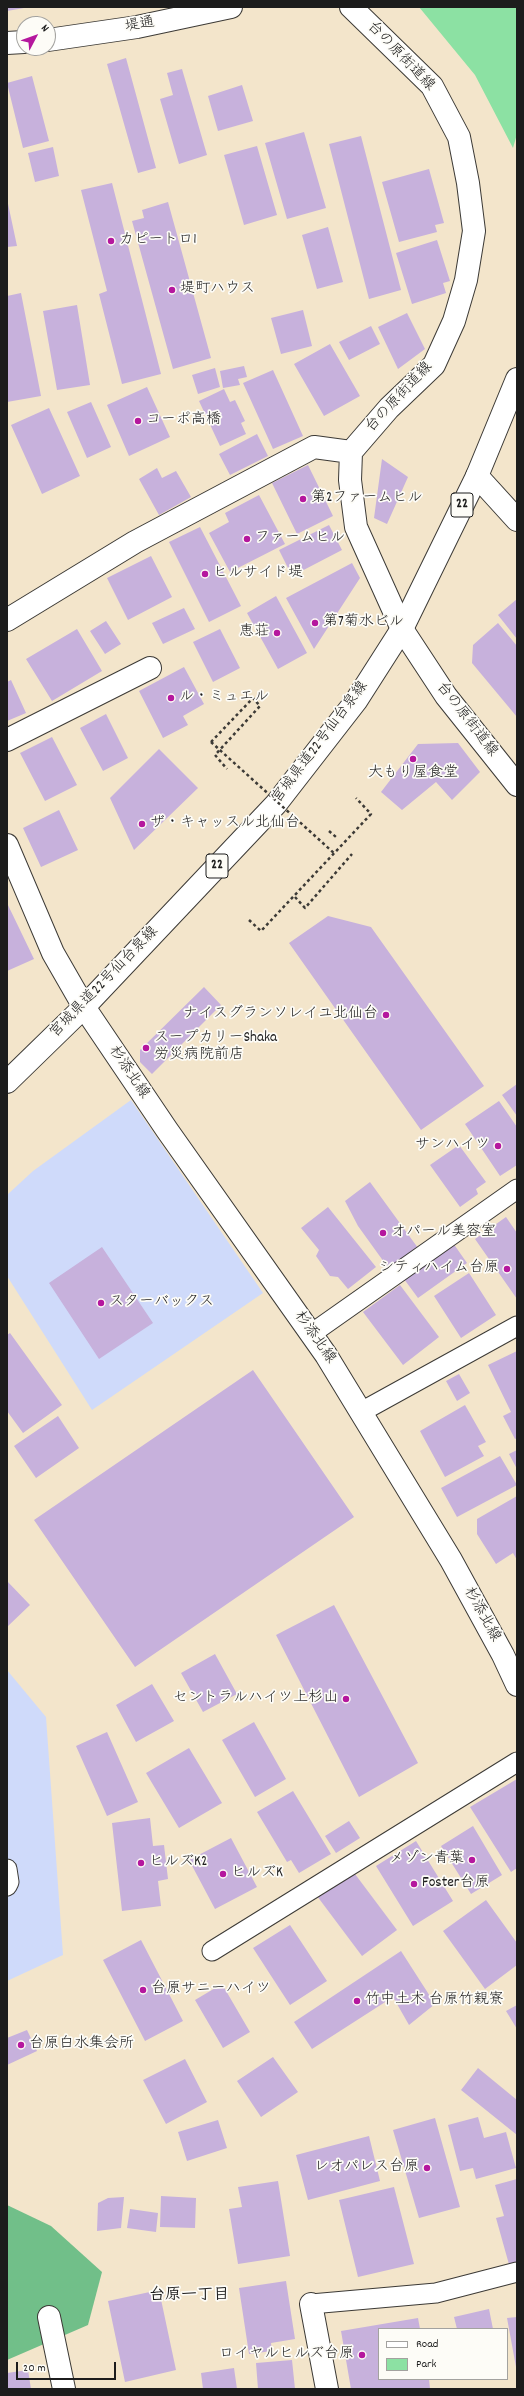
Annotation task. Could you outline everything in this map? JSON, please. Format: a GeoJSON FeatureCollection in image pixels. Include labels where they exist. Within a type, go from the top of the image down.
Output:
{"type":"FeatureCollection","features":[{"type":"Feature","properties":{"kind":"street","name":"堤通"},"geometry":{"type":"LineString","coordinates":[[56,39],[137,27],[232,7]]}},
{"type":"Feature","properties":{"kind":"street","name":"台の原街道線"},"geometry":{"type":"LineString","coordinates":[[351,7],[432,86],[459,138],[468,183],[474,231],[466,280],[454,321],[434,365],[389,408],[351,452],[350,480],[356,527],[402,628],[446,696],[517,785]]}},
{"type":"Feature","properties":{"kind":"street","name":"宮城県道22号仙台泉線"},"geometry":{"type":"LineString","coordinates":[[7,1082],[84,1007],[276,804],[356,701],[402,628],[477,476],[517,379]]}},
{"type":"Feature","properties":{"kind":"street"},"geometry":{"type":"LineString","coordinates":[[7,620],[135,542],[314,448],[351,452]]}},
{"type":"Feature","properties":{"kind":"street"},"geometry":{"type":"LineString","coordinates":[[477,476],[517,520]]}},
{"type":"Feature","properties":{"kind":"street"},"geometry":{"type":"LineString","coordinates":[[7,740],[150,668]]}},
{"type":"Feature","properties":{"kind":"street","name":"杉添北線"},"geometry":{"type":"LineString","coordinates":[[7,845],[53,953],[84,1007],[167,1130],[311,1334],[361,1412],[451,1560],[503,1655],[517,1685]]}},
{"type":"Feature","properties":{"kind":"street"},"geometry":{"type":"LineString","coordinates":[[311,2304],[327,2389]]}},
{"type":"Feature","properties":{"kind":"street"},"geometry":{"type":"LineString","coordinates":[[49,2317],[64,2389]]}},
{"type":"Feature","properties":{"kind":"lane"},"geometry":{"type":"LineString","coordinates":[[311,1334],[517,1189]]}},
{"type":"Feature","properties":{"kind":"lane"},"geometry":{"type":"LineString","coordinates":[[361,1412],[517,1326]]}},
{"type":"Feature","properties":{"kind":"lane"},"geometry":{"type":"LineString","coordinates":[[212,1951],[517,1762]]}},
{"type":"Feature","properties":{"kind":"lane"},"geometry":{"type":"LineString","coordinates":[[7,1869],[10,1882],[7,1886]]}},
{"type":"Feature","properties":{"kind":"lane"},"geometry":{"type":"LineString","coordinates":[[311,2304],[436,2293],[517,2272]]}},
{"type":"Feature","properties":{"kind":"path"},"geometry":{"type":"LineString","coordinates":[[227,769],[215,755],[260,706],[253,698],[211,742],[335,854]]}},
{"type":"Feature","properties":{"kind":"path"},"geometry":{"type":"LineString","coordinates":[[249,920],[261,931],[295,897],[371,814],[356,798]]}},
{"type":"Feature","properties":{"kind":"path"},"geometry":{"type":"LineString","coordinates":[[329,831],[336,837]]}},
{"type":"Feature","properties":{"kind":"path"},"geometry":{"type":"LineString","coordinates":[[295,897],[305,908],[352,854]]}},
{"type":"Feature","properties":{"kind":"shaded area"},"geometry":{"type":"Polygon","coordinates":[[[131,1100],[263,1293],[92,1410],[7,1276],[7,1195],[33,1171],[131,1100]]]}},
{"type":"Feature","properties":{"kind":"shaded area"},"geometry":{"type":"Polygon","coordinates":[[[7,1670],[46,1717],[63,1955],[7,1981],[7,1670]]]}},
{"type":"Feature","properties":{"kind":"green space"},"geometry":{"type":"Polygon","coordinates":[[[419,7],[517,7],[517,134],[513,148],[475,75],[419,7]]]}},
{"type":"Feature","properties":{"kind":"green space"},"geometry":{"type":"Polygon","coordinates":[[[7,2205],[51,2226],[102,2272],[88,2325],[7,2360],[7,2205]]]}},
{"type":"Feature","properties":{"kind":"building"},"geometry":{"type":"Polygon","coordinates":[[[7,7],[23,7],[24,8],[7,11],[7,7]]]}},
{"type":"Feature","properties":{"kind":"building"},"geometry":{"type":"Polygon","coordinates":[[[126,58],[156,168],[138,173],[107,64],[126,58]]]}},
{"type":"Feature","properties":{"kind":"building"},"geometry":{"type":"Polygon","coordinates":[[[182,69],[207,155],[179,164],[160,99],[173,95],[167,73],[182,69]]]}},
{"type":"Feature","properties":{"kind":"building"},"geometry":{"type":"Polygon","coordinates":[[[32,76],[49,141],[23,148],[7,83],[32,76]]]}},
{"type":"Feature","properties":{"kind":"building"},"geometry":{"type":"Polygon","coordinates":[[[242,85],[253,121],[218,131],[208,96],[242,85]]]}},
{"type":"Feature","properties":{"kind":"building"},"geometry":{"type":"Polygon","coordinates":[[[304,132],[326,208],[287,219],[265,143],[304,132]]]}},
{"type":"Feature","properties":{"kind":"building"},"geometry":{"type":"Polygon","coordinates":[[[361,136],[401,290],[369,299],[329,144],[361,136]]]}},
{"type":"Feature","properties":{"kind":"building"},"geometry":{"type":"Polygon","coordinates":[[[257,146],[277,215],[244,225],[224,155],[257,146]]]}},
{"type":"Feature","properties":{"kind":"building"},"geometry":{"type":"Polygon","coordinates":[[[53,147],[59,176],[35,182],[28,153],[53,147]]]}},
{"type":"Feature","properties":{"kind":"building"},"geometry":{"type":"Polygon","coordinates":[[[429,169],[444,223],[435,225],[437,232],[399,242],[382,182],[429,169]]]}},
{"type":"Feature","properties":{"kind":"building","name":"カピートロ1"},"geometry":{"type":"Polygon","coordinates":[[[112,183],[161,374],[122,384],[99,294],[107,291],[81,190],[112,183]]]}},
{"type":"Feature","properties":{"kind":"building"},"geometry":{"type":"Polygon","coordinates":[[[7,199],[17,246],[7,247],[7,199]]]}},
{"type":"Feature","properties":{"kind":"building","name":"堤町ハウス"},"geometry":{"type":"Polygon","coordinates":[[[168,202],[211,358],[173,369],[132,221],[144,218],[142,210],[168,202]]]}},
{"type":"Feature","properties":{"kind":"building"},"geometry":{"type":"Polygon","coordinates":[[[328,227],[343,282],[317,289],[302,235],[328,227]]]}},
{"type":"Feature","properties":{"kind":"building"},"geometry":{"type":"Polygon","coordinates":[[[437,240],[450,281],[443,283],[446,293],[412,304],[396,253],[437,240]]]}},
{"type":"Feature","properties":{"kind":"building"},"geometry":{"type":"Polygon","coordinates":[[[21,293],[41,396],[7,402],[7,296],[21,293]]]}},
{"type":"Feature","properties":{"kind":"building"},"geometry":{"type":"Polygon","coordinates":[[[77,305],[90,385],[57,390],[43,311],[77,305]]]}},
{"type":"Feature","properties":{"kind":"building"},"geometry":{"type":"Polygon","coordinates":[[[303,310],[312,346],[281,354],[271,318],[303,310]]]}},
{"type":"Feature","properties":{"kind":"building"},"geometry":{"type":"Polygon","coordinates":[[[407,313],[425,349],[398,369],[378,327],[407,313]]]}},
{"type":"Feature","properties":{"kind":"building"},"geometry":{"type":"Polygon","coordinates":[[[371,326],[380,344],[349,360],[339,342],[371,326]]]}},
{"type":"Feature","properties":{"kind":"building"},"geometry":{"type":"Polygon","coordinates":[[[330,344],[360,396],[324,416],[294,364],[330,344]]]}},
{"type":"Feature","properties":{"kind":"building"},"geometry":{"type":"Polygon","coordinates":[[[244,366],[247,377],[238,379],[240,385],[223,388],[220,371],[244,366]]]}},
{"type":"Feature","properties":{"kind":"building"},"geometry":{"type":"Polygon","coordinates":[[[215,368],[220,387],[198,394],[192,375],[215,368]]]}},
{"type":"Feature","properties":{"kind":"building"},"geometry":{"type":"Polygon","coordinates":[[[273,370],[303,436],[273,449],[243,383],[273,370]]]}},
{"type":"Feature","properties":{"kind":"building","name":"コーポ高橋"},"geometry":{"type":"Polygon","coordinates":[[[147,387],[170,437],[129,456],[107,405],[147,387]]]}},
{"type":"Feature","properties":{"kind":"building"},"geometry":{"type":"Polygon","coordinates":[[[224,389],[230,402],[235,400],[245,421],[241,423],[246,434],[220,446],[199,401],[224,389]]]}},
{"type":"Feature","properties":{"kind":"building"},"geometry":{"type":"Polygon","coordinates":[[[91,402],[111,447],[87,458],[67,412],[91,402]]]}},
{"type":"Feature","properties":{"kind":"building"},"geometry":{"type":"Polygon","coordinates":[[[49,408],[80,476],[42,494],[11,425],[49,408]]]}},
{"type":"Feature","properties":{"kind":"building"},"geometry":{"type":"Polygon","coordinates":[[[257,434],[268,456],[230,475],[219,454],[257,434]]]}},
{"type":"Feature","properties":{"kind":"building"},"geometry":{"type":"Polygon","coordinates":[[[382,459],[408,477],[387,524],[374,518],[382,459]]]}},
{"type":"Feature","properties":{"kind":"building","name":"第2ファームヒル"},"geometry":{"type":"Polygon","coordinates":[[[308,465],[333,516],[297,534],[272,483],[308,465]]]}},
{"type":"Feature","properties":{"kind":"building"},"geometry":{"type":"Polygon","coordinates":[[[157,468],[162,478],[176,471],[191,497],[159,515],[139,479],[157,468]]]}},
{"type":"Feature","properties":{"kind":"building","name":"ファームヒル"},"geometry":{"type":"Polygon","coordinates":[[[259,495],[285,544],[230,572],[209,533],[229,522],[225,513],[259,495]]]}},
{"type":"Feature","properties":{"kind":"building"},"geometry":{"type":"Polygon","coordinates":[[[329,525],[342,550],[292,576],[279,550],[329,525]]]}},
{"type":"Feature","properties":{"kind":"building","name":"ヒルサイド堤"},"geometry":{"type":"Polygon","coordinates":[[[200,527],[241,606],[209,622],[169,542],[200,527]]]}},
{"type":"Feature","properties":{"kind":"building"},"geometry":{"type":"Polygon","coordinates":[[[151,556],[172,597],[128,620],[107,578],[151,556]]]}},
{"type":"Feature","properties":{"kind":"building","name":"第7菊水ビル"},"geometry":{"type":"Polygon","coordinates":[[[352,563],[360,578],[314,649],[286,598],[352,563]]]}},
{"type":"Feature","properties":{"kind":"building","name":"恵荘"},"geometry":{"type":"Polygon","coordinates":[[[276,596],[307,653],[278,669],[247,613],[276,596]]]}},
{"type":"Feature","properties":{"kind":"building"},"geometry":{"type":"Polygon","coordinates":[[[517,599],[517,639],[498,615],[517,599]]]}},
{"type":"Feature","properties":{"kind":"building"},"geometry":{"type":"Polygon","coordinates":[[[184,608],[195,629],[163,644],[152,623],[184,608]]]}},
{"type":"Feature","properties":{"kind":"building"},"geometry":{"type":"Polygon","coordinates":[[[106,621],[121,644],[105,654],[90,631],[106,621]]]}},
{"type":"Feature","properties":{"kind":"building"},"geometry":{"type":"Polygon","coordinates":[[[498,623],[517,646],[517,717],[472,663],[473,645],[498,623]]]}},
{"type":"Feature","properties":{"kind":"building"},"geometry":{"type":"Polygon","coordinates":[[[77,629],[102,671],[52,701],[26,659],[77,629]]]}},
{"type":"Feature","properties":{"kind":"building"},"geometry":{"type":"Polygon","coordinates":[[[220,629],[240,668],[213,682],[193,642],[220,629]]]}},
{"type":"Feature","properties":{"kind":"building","name":"ル・ミュエル"},"geometry":{"type":"Polygon","coordinates":[[[184,667],[204,704],[183,716],[188,725],[163,738],[139,691],[184,667]]]}},
{"type":"Feature","properties":{"kind":"building"},"geometry":{"type":"Polygon","coordinates":[[[11,680],[26,713],[7,721],[7,682],[11,680]]]}},
{"type":"Feature","properties":{"kind":"building"},"geometry":{"type":"Polygon","coordinates":[[[106,714],[128,758],[103,771],[80,728],[106,714]]]}},
{"type":"Feature","properties":{"kind":"building"},"geometry":{"type":"Polygon","coordinates":[[[52,737],[77,785],[45,801],[20,753],[52,737]]]}},
{"type":"Feature","properties":{"kind":"building"},"geometry":{"type":"Polygon","coordinates":[[[458,743],[480,772],[452,800],[436,782],[402,810],[381,792],[418,744],[458,743]]]}},
{"type":"Feature","properties":{"kind":"building","name":"ザ・キャッスル北仙台"},"geometry":{"type":"Polygon","coordinates":[[[159,749],[198,788],[134,850],[110,798],[159,749]]]}},
{"type":"Feature","properties":{"kind":"building"},"geometry":{"type":"Polygon","coordinates":[[[59,810],[78,850],[41,867],[23,828],[59,810]]]}},
{"type":"Feature","properties":{"kind":"building"},"geometry":{"type":"Polygon","coordinates":[[[7,903],[34,959],[7,971],[7,903]]]}},
{"type":"Feature","properties":{"kind":"building","name":"ナイスグランソレイユ北仙台"},"geometry":{"type":"Polygon","coordinates":[[[328,916],[371,927],[484,1086],[421,1130],[289,943],[328,916]]]}},
{"type":"Feature","properties":{"kind":"building"},"geometry":{"type":"Polygon","coordinates":[[[204,987],[221,1005],[152,1074],[140,1062],[140,1050],[204,987]]]}},
{"type":"Feature","properties":{"kind":"building"},"geometry":{"type":"Polygon","coordinates":[[[517,1084],[517,1116],[502,1095],[517,1084]]]}},
{"type":"Feature","properties":{"kind":"building","name":"サンハイツ"},"geometry":{"type":"Polygon","coordinates":[[[499,1101],[517,1127],[517,1165],[500,1176],[465,1124],[499,1101]]]}},
{"type":"Feature","properties":{"kind":"building"},"geometry":{"type":"Polygon","coordinates":[[[459,1145],[486,1182],[476,1189],[478,1194],[460,1207],[430,1165],[459,1145]]]}},
{"type":"Feature","properties":{"kind":"building"},"geometry":{"type":"Polygon","coordinates":[[[370,1182],[418,1248],[389,1269],[358,1226],[345,1201],[370,1182]]]}},
{"type":"Feature","properties":{"kind":"building"},"geometry":{"type":"Polygon","coordinates":[[[328,1207],[376,1267],[348,1289],[338,1277],[330,1276],[316,1256],[319,1250],[301,1228],[328,1207]]]}},
{"type":"Feature","properties":{"kind":"building","name":"シティハイム台原"},"geometry":{"type":"Polygon","coordinates":[[[506,1217],[517,1233],[517,1299],[475,1239],[506,1217]]]}},
{"type":"Feature","properties":{"kind":"building"},"geometry":{"type":"Polygon","coordinates":[[[453,1243],[467,1263],[418,1298],[404,1279],[453,1243]]]}},
{"type":"Feature","properties":{"kind":"building","name":"スターバックス"},"geometry":{"type":"Polygon","coordinates":[[[102,1247],[153,1323],[99,1359],[49,1283],[102,1247]]]}},
{"type":"Feature","properties":{"kind":"building"},"geometry":{"type":"Polygon","coordinates":[[[469,1273],[496,1315],[461,1338],[434,1296],[469,1273]]]}},
{"type":"Feature","properties":{"kind":"building"},"geometry":{"type":"Polygon","coordinates":[[[400,1285],[439,1337],[403,1365],[363,1312],[400,1285]]]}},
{"type":"Feature","properties":{"kind":"building"},"geometry":{"type":"Polygon","coordinates":[[[10,1333],[62,1405],[23,1433],[7,1411],[7,1335],[10,1333]]]}},
{"type":"Feature","properties":{"kind":"building"},"geometry":{"type":"Polygon","coordinates":[[[517,1351],[517,1438],[515,1439],[503,1416],[511,1412],[488,1365],[517,1351]]]}},
{"type":"Feature","properties":{"kind":"building"},"geometry":{"type":"Polygon","coordinates":[[[253,1370],[354,1517],[135,1667],[34,1520],[253,1370]]]}},
{"type":"Feature","properties":{"kind":"building"},"geometry":{"type":"Polygon","coordinates":[[[459,1374],[470,1393],[457,1401],[446,1381],[459,1374]]]}},
{"type":"Feature","properties":{"kind":"building"},"geometry":{"type":"Polygon","coordinates":[[[465,1405],[486,1442],[478,1446],[484,1456],[445,1477],[420,1431],[465,1405]]]}},
{"type":"Feature","properties":{"kind":"building"},"geometry":{"type":"Polygon","coordinates":[[[58,1416],[79,1448],[36,1478],[14,1446],[58,1416]]]}},
{"type":"Feature","properties":{"kind":"building"},"geometry":{"type":"Polygon","coordinates":[[[517,1450],[517,1469],[509,1454],[517,1450]]]}},
{"type":"Feature","properties":{"kind":"building"},"geometry":{"type":"Polygon","coordinates":[[[500,1456],[517,1485],[457,1517],[441,1488],[500,1456]]]}},
{"type":"Feature","properties":{"kind":"building"},"geometry":{"type":"Polygon","coordinates":[[[517,1496],[517,1560],[513,1553],[496,1564],[477,1534],[477,1519],[517,1496]]]}},
{"type":"Feature","properties":{"kind":"building"},"geometry":{"type":"Polygon","coordinates":[[[7,1581],[30,1605],[7,1627],[7,1581]]]}},
{"type":"Feature","properties":{"kind":"building","name":"セントラルハイツ上杉山"},"geometry":{"type":"Polygon","coordinates":[[[334,1605],[418,1763],[359,1797],[276,1635],[334,1605]]]}},
{"type":"Feature","properties":{"kind":"building"},"geometry":{"type":"Polygon","coordinates":[[[215,1654],[237,1694],[203,1712],[181,1673],[215,1654]]]}},
{"type":"Feature","properties":{"kind":"building"},"geometry":{"type":"Polygon","coordinates":[[[152,1684],[174,1721],[136,1742],[116,1705],[152,1684]]]}},
{"type":"Feature","properties":{"kind":"building"},"geometry":{"type":"Polygon","coordinates":[[[254,1722],[286,1779],[255,1797],[222,1740],[254,1722]]]}},
{"type":"Feature","properties":{"kind":"building"},"geometry":{"type":"Polygon","coordinates":[[[107,1732],[138,1802],[107,1816],[76,1746],[107,1732]]]}},
{"type":"Feature","properties":{"kind":"building"},"geometry":{"type":"Polygon","coordinates":[[[189,1748],[222,1803],[179,1828],[146,1773],[189,1748]]]}},
{"type":"Feature","properties":{"kind":"building"},"geometry":{"type":"Polygon","coordinates":[[[517,1779],[517,1868],[511,1872],[470,1807],[517,1779]]]}},
{"type":"Feature","properties":{"kind":"building"},"geometry":{"type":"Polygon","coordinates":[[[293,1791],[331,1854],[299,1873],[291,1860],[287,1862],[257,1812],[293,1791]]]}},
{"type":"Feature","properties":{"kind":"building","name":"ヒルズK2"},"geometry":{"type":"Polygon","coordinates":[[[150,1818],[153,1846],[164,1845],[168,1879],[158,1881],[161,1906],[122,1911],[112,1823],[150,1818]]]}},
{"type":"Feature","properties":{"kind":"building"},"geometry":{"type":"Polygon","coordinates":[[[349,1821],[360,1838],[336,1853],[325,1836],[349,1821]]]}},
{"type":"Feature","properties":{"kind":"building","name":"メゾン青葉"},"geometry":{"type":"Polygon","coordinates":[[[473,1826],[502,1875],[471,1894],[441,1846],[473,1826]]]}},
{"type":"Feature","properties":{"kind":"building","name":"ヒルズK"},"geometry":{"type":"Polygon","coordinates":[[[231,1838],[257,1887],[215,1909],[189,1860],[231,1838]]]}},
{"type":"Feature","properties":{"kind":"building","name":"Foster台原"},"geometry":{"type":"Polygon","coordinates":[[[416,1841],[453,1901],[413,1926],[376,1866],[416,1841]]]}},
{"type":"Feature","properties":{"kind":"building"},"geometry":{"type":"Polygon","coordinates":[[[352,1870],[397,1930],[362,1956],[317,1896],[352,1870]]]}},
{"type":"Feature","properties":{"kind":"building"},"geometry":{"type":"Polygon","coordinates":[[[486,1900],[517,1943],[517,1965],[485,1989],[443,1931],[486,1900]]]}},
{"type":"Feature","properties":{"kind":"building"},"geometry":{"type":"Polygon","coordinates":[[[290,1925],[327,1981],[290,2005],[253,1948],[290,1925]]]}},
{"type":"Feature","properties":{"kind":"building","name":"台原サニーハイツ"},"geometry":{"type":"Polygon","coordinates":[[[141,1940],[183,2021],[145,2041],[103,1960],[141,1940]]]}},
{"type":"Feature","properties":{"kind":"building","name":"竹中土木 台原竹親寮"},"geometry":{"type":"Polygon","coordinates":[[[401,1951],[435,2004],[409,2025],[393,1997],[312,2049],[294,2022],[401,1951]]]}},
{"type":"Feature","properties":{"kind":"building"},"geometry":{"type":"Polygon","coordinates":[[[222,1984],[250,2032],[223,2048],[195,2000],[222,1984]]]}},
{"type":"Feature","properties":{"kind":"building"},"geometry":{"type":"Polygon","coordinates":[[[517,2005],[517,2029],[506,2011],[517,2005]]]}},
{"type":"Feature","properties":{"kind":"building","name":"台原白水集会所"},"geometry":{"type":"Polygon","coordinates":[[[27,2030],[37,2051],[7,2065],[7,2038],[27,2030]]]}},
{"type":"Feature","properties":{"kind":"building"},"geometry":{"type":"Polygon","coordinates":[[[273,2057],[298,2092],[261,2117],[237,2081],[273,2057]]]}},
{"type":"Feature","properties":{"kind":"building"},"geometry":{"type":"Polygon","coordinates":[[[185,2059],[207,2102],[166,2124],[143,2080],[185,2059]]]}},
{"type":"Feature","properties":{"kind":"building"},"geometry":{"type":"Polygon","coordinates":[[[478,2068],[517,2100],[517,2135],[461,2090],[478,2068]]]}},
{"type":"Feature","properties":{"kind":"building"},"geometry":{"type":"Polygon","coordinates":[[[478,2117],[484,2138],[506,2132],[516,2168],[476,2179],[473,2168],[460,2171],[448,2125],[478,2117]]]}},
{"type":"Feature","properties":{"kind":"building","name":"レオパレス台原"},"geometry":{"type":"Polygon","coordinates":[[[435,2118],[460,2207],[419,2218],[393,2130],[435,2118]]]}},
{"type":"Feature","properties":{"kind":"building"},"geometry":{"type":"Polygon","coordinates":[[[218,2120],[227,2148],[187,2161],[178,2132],[218,2120]]]}},
{"type":"Feature","properties":{"kind":"building"},"geometry":{"type":"Polygon","coordinates":[[[369,2136],[380,2181],[308,2200],[296,2155],[369,2136]]]}},
{"type":"Feature","properties":{"kind":"building"},"geometry":{"type":"Polygon","coordinates":[[[517,2179],[517,2266],[510,2268],[496,2218],[504,2216],[495,2185],[517,2179]]]}},
{"type":"Feature","properties":{"kind":"building"},"geometry":{"type":"Polygon","coordinates":[[[278,2181],[290,2256],[238,2264],[229,2209],[242,2207],[238,2187],[278,2181]]]}},
{"type":"Feature","properties":{"kind":"building"},"geometry":{"type":"Polygon","coordinates":[[[394,2187],[414,2264],[358,2277],[339,2200],[394,2187]]]}},
{"type":"Feature","properties":{"kind":"building"},"geometry":{"type":"Polygon","coordinates":[[[161,2196],[196,2198],[195,2228],[160,2227],[161,2196]]]}},
{"type":"Feature","properties":{"kind":"building"},"geometry":{"type":"Polygon","coordinates":[[[124,2197],[121,2228],[97,2231],[98,2203],[108,2198],[124,2197]]]}},
{"type":"Feature","properties":{"kind":"building"},"geometry":{"type":"Polygon","coordinates":[[[130,2209],[158,2213],[156,2232],[127,2228],[130,2209]]]}},
{"type":"Feature","properties":{"kind":"building"},"geometry":{"type":"Polygon","coordinates":[[[286,2281],[295,2339],[271,2343],[272,2351],[249,2354],[239,2288],[286,2281]]]}},
{"type":"Feature","properties":{"kind":"building"},"geometry":{"type":"Polygon","coordinates":[[[159,2290],[176,2370],[125,2382],[108,2301],[159,2290]]]}},
{"type":"Feature","properties":{"kind":"building"},"geometry":{"type":"Polygon","coordinates":[[[489,2309],[493,2328],[457,2328],[454,2317],[489,2309]]]}},
{"type":"Feature","properties":{"kind":"building"},"geometry":{"type":"Polygon","coordinates":[[[517,2317],[517,2367],[516,2367],[507,2318],[517,2317]]]}},
{"type":"Feature","properties":{"kind":"building","name":"ロイヤルヒルズ台原"},"geometry":{"type":"Polygon","coordinates":[[[418,2318],[420,2328],[378,2328],[378,2380],[429,2380],[430,2389],[351,2389],[341,2331],[418,2318]]]}},
{"type":"Feature","properties":{"kind":"building"},"geometry":{"type":"Polygon","coordinates":[[[292,2360],[295,2389],[258,2389],[256,2363],[292,2360]]]}},
{"type":"Feature","properties":{"kind":"building"},"geometry":{"type":"Polygon","coordinates":[[[234,2368],[237,2389],[203,2389],[201,2373],[234,2368]]]}},
{"type":"Feature","properties":{"kind":"building"},"geometry":{"type":"Polygon","coordinates":[[[28,2370],[31,2389],[7,2389],[7,2373],[28,2370]]]}},
{"type":"Feature","properties":{"kind":"place","name":"カピートロ1"},"geometry":{"type":"Point","coordinates":[111,241]}},
{"type":"Feature","properties":{"kind":"place","name":"堤町ハウス"},"geometry":{"type":"Point","coordinates":[172,290]}},
{"type":"Feature","properties":{"kind":"place","name":"コーポ高橋"},"geometry":{"type":"Point","coordinates":[138,421]}},
{"type":"Feature","properties":{"kind":"place","name":"第2ファームヒル"},"geometry":{"type":"Point","coordinates":[303,499]}},
{"type":"Feature","properties":{"kind":"place","name":"ファームヒル"},"geometry":{"type":"Point","coordinates":[247,539]}},
{"type":"Feature","properties":{"kind":"place","name":"ヒルサイド堤"},"geometry":{"type":"Point","coordinates":[205,574]}},
{"type":"Feature","properties":{"kind":"place","name":"第7菊水ビル"},"geometry":{"type":"Point","coordinates":[315,623]}},
{"type":"Feature","properties":{"kind":"place","name":"恵荘"},"geometry":{"type":"Point","coordinates":[277,633]}},
{"type":"Feature","properties":{"kind":"place","name":"ル・ミュエル"},"geometry":{"type":"Point","coordinates":[171,698]}},
{"type":"Feature","properties":{"kind":"place","name":"大もり屋食堂"},"geometry":{"type":"Point","coordinates":[413,759]}},
{"type":"Feature","properties":{"kind":"place","name":"ザ・キャッスル北仙台"},"geometry":{"type":"Point","coordinates":[142,824]}},
{"type":"Feature","properties":{"kind":"place","name":"ナイスグランソレイユ北仙台"},"geometry":{"type":"Point","coordinates":[386,1015]}},
{"type":"Feature","properties":{"kind":"place","name":"スープカリーShaka 労災病院前店"},"geometry":{"type":"Point","coordinates":[146,1048]}},
{"type":"Feature","properties":{"kind":"place","name":"サンハイツ"},"geometry":{"type":"Point","coordinates":[498,1146]}},
{"type":"Feature","properties":{"kind":"place","name":"オパール美容室"},"geometry":{"type":"Point","coordinates":[383,1233]}},
{"type":"Feature","properties":{"kind":"place","name":"シティハイム台原"},"geometry":{"type":"Point","coordinates":[507,1269]}},
{"type":"Feature","properties":{"kind":"place","name":"スターバックス"},"geometry":{"type":"Point","coordinates":[101,1303]}},
{"type":"Feature","properties":{"kind":"place","name":"セントラルハイツ上杉山"},"geometry":{"type":"Point","coordinates":[346,1699]}},
{"type":"Feature","properties":{"kind":"place","name":"メゾン青葉"},"geometry":{"type":"Point","coordinates":[472,1860]}},
{"type":"Feature","properties":{"kind":"place","name":"ヒルズK2"},"geometry":{"type":"Point","coordinates":[141,1863]}},
{"type":"Feature","properties":{"kind":"place","name":"ヒルズK"},"geometry":{"type":"Point","coordinates":[223,1874]}},
{"type":"Feature","properties":{"kind":"place","name":"Foster台原"},"geometry":{"type":"Point","coordinates":[414,1884]}},
{"type":"Feature","properties":{"kind":"place","name":"台原サニーハイツ"},"geometry":{"type":"Point","coordinates":[143,1990]}},
{"type":"Feature","properties":{"kind":"place","name":"竹中土木 台原竹親寮"},"geometry":{"type":"Point","coordinates":[357,2001]}},
{"type":"Feature","properties":{"kind":"place","name":"台原白水集会所"},"geometry":{"type":"Point","coordinates":[21,2045]}},
{"type":"Feature","properties":{"kind":"place","name":"レオパレス台原"},"geometry":{"type":"Point","coordinates":[427,2168]}},
{"type":"Feature","properties":{"kind":"place","name":"ロイヤルヒルズ台原"},"geometry":{"type":"Point","coordinates":[362,2355]}},
{"type":"Feature","properties":{"kind":"district","name":"台原一丁目"},"geometry":{"type":"Point","coordinates":[189,2297]}}]}
